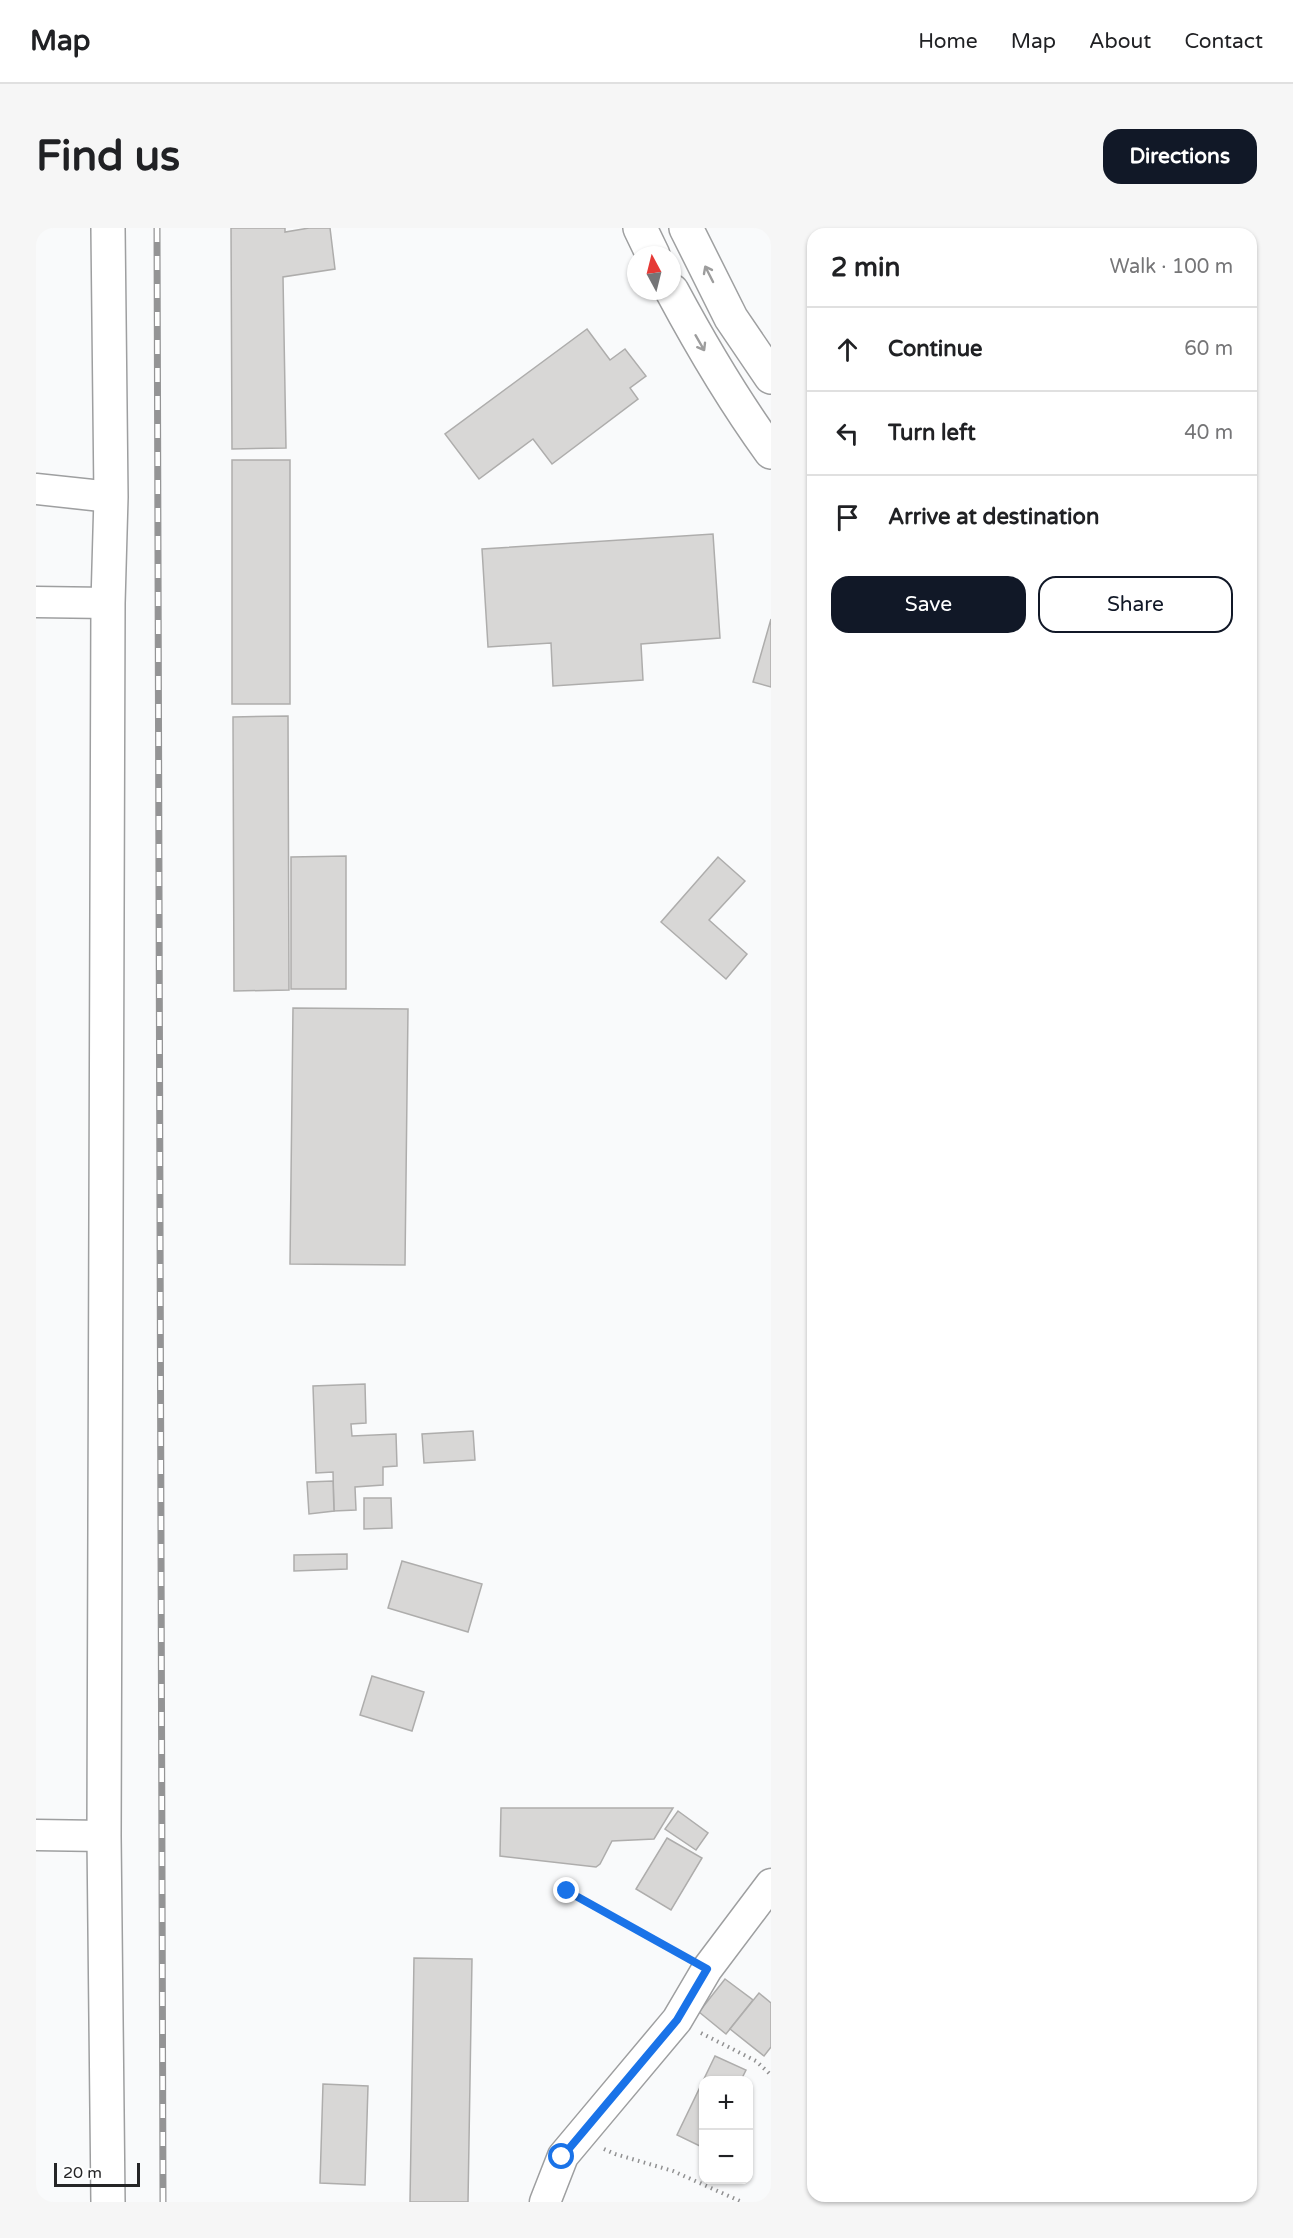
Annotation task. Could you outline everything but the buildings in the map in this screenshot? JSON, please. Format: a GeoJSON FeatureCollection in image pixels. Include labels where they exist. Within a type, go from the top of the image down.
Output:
{"type":"FeatureCollection","features":[{"type":"Feature","properties":{"kind":"main road"},"geometry":{"type":"LineString","coordinates":[[108,228],[111,497],[108,603],[104,1836],[108,2202]]}},
{"type":"Feature","properties":{"kind":"main road"},"geometry":{"type":"LineString","coordinates":[[686,228],[731,318],[771,378]]}},
{"type":"Feature","properties":{"kind":"main road"},"geometry":{"type":"LineString","coordinates":[[677,300],[700,344],[742,412],[771,452]]}},
{"type":"Feature","properties":{"kind":"street"},"geometry":{"type":"LineString","coordinates":[[36,489],[111,497]]}},
{"type":"Feature","properties":{"kind":"street"},"geometry":{"type":"LineString","coordinates":[[36,602],[108,603]]}},
{"type":"Feature","properties":{"kind":"street"},"geometry":{"type":"LineString","coordinates":[[36,1835],[104,1836]]}},
{"type":"Feature","properties":{"kind":"street"},"geometry":{"type":"LineString","coordinates":[[545,2202],[562,2157],[677,2020],[707,1969],[771,1884]]}},
{"type":"Feature","properties":{"kind":"path"},"geometry":{"type":"LineString","coordinates":[[567,1891],[707,1969]]}},
{"type":"Feature","properties":{"kind":"path"},"geometry":{"type":"LineString","coordinates":[[677,2020],[756,2061],[771,2075]]}},
{"type":"Feature","properties":{"kind":"path"},"geometry":{"type":"LineString","coordinates":[[580,2137],[615,2154],[673,2171],[742,2202]]}},
{"type":"Feature","properties":{"kind":"railway"},"geometry":{"type":"LineString","coordinates":[[157,228],[163,2202]]}},
{"type":"Feature","properties":{"kind":"route"},"geometry":{"type":"LineString","coordinates":[[562,2157],[677,2020],[707,1969],[567,1891]]}}]}
